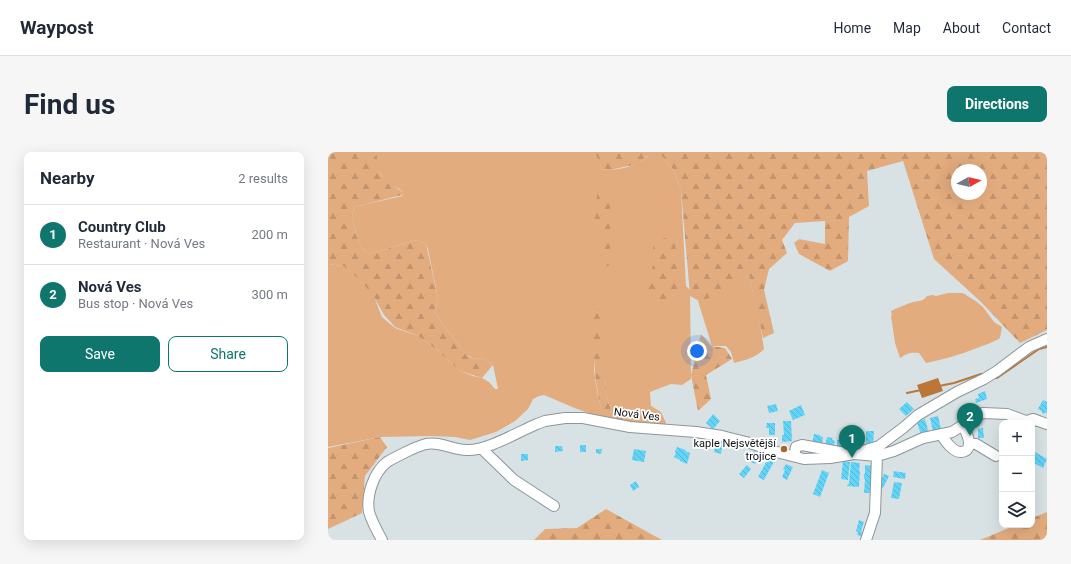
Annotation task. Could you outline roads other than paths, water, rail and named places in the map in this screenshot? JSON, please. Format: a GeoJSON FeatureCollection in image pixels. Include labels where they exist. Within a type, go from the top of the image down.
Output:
{"type":"FeatureCollection","features":[{"type":"Feature","properties":{"kind":"street","name":"Nová Ves"},"geometry":{"type":"LineString","coordinates":[[852,455],[879,446],[918,415],[957,392],[984,379],[1029,347],[1047,339]]}},
{"type":"Feature","properties":{"kind":"street","name":"Nová Ves"},"geometry":{"type":"LineString","coordinates":[[382,540],[374,526],[369,512],[369,498],[374,480],[379,470],[387,462],[411,449],[426,444],[436,444],[468,450],[485,447],[545,421],[565,418],[583,418],[630,427],[696,432],[722,436],[750,443],[780,454],[804,459],[852,455],[877,456],[894,451],[923,438],[952,432],[964,425],[972,417],[983,413],[1006,414],[1022,420]]}},
{"type":"Feature","properties":{"kind":"street"},"geometry":{"type":"LineString","coordinates":[[1032,420],[1047,424]]}},
{"type":"Feature","properties":{"kind":"street"},"geometry":{"type":"LineString","coordinates":[[941,434],[948,445],[959,452],[966,451],[970,443],[964,425]]}},
{"type":"Feature","properties":{"kind":"street","name":"Nová Ves"},"geometry":{"type":"LineString","coordinates":[[1035,425],[1047,431]]}},
{"type":"Feature","properties":{"kind":"street"},"geometry":{"type":"LineString","coordinates":[[970,443],[976,444],[996,456]]}},
{"type":"Feature","properties":{"kind":"street"},"geometry":{"type":"LineString","coordinates":[[481,448],[514,480],[554,506]]}},
{"type":"Feature","properties":{"kind":"street"},"geometry":{"type":"LineString","coordinates":[[866,540],[876,513],[877,456]]}},
{"type":"Feature","properties":{"kind":"waterway"},"geometry":{"type":"LineString","coordinates":[[995,377],[997,378],[1039,349],[1047,347]]}},
{"type":"Feature","properties":{"kind":"waterway"},"geometry":{"type":"LineString","coordinates":[[939,386],[984,374]]}},
{"type":"Feature","properties":{"kind":"waterway"},"geometry":{"type":"LineString","coordinates":[[907,393],[921,390]]}},
{"type":"Feature","properties":{"kind":"place","name":"Nová Ves"},"geometry":{"type":"Point","coordinates":[970,436]}},
{"type":"Feature","properties":{"kind":"place","name":"kaple Nejsvětější trojice"},"geometry":{"type":"Point","coordinates":[784,449]}},
{"type":"Feature","properties":{"kind":"place","name":"Country Club"},"geometry":{"type":"Point","coordinates":[852,458]}}]}
